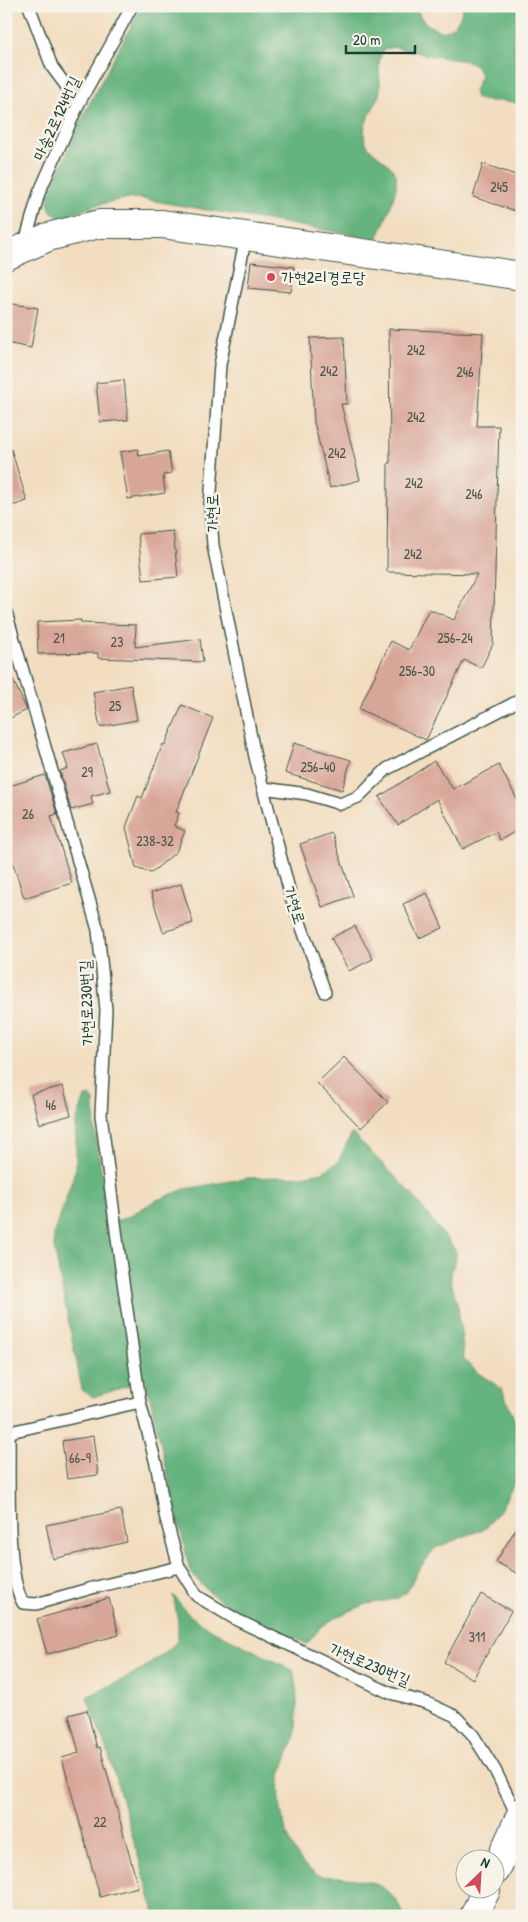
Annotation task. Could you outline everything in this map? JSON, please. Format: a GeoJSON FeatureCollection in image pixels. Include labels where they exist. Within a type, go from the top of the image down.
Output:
{"type":"FeatureCollection","features":[{"type":"Feature","properties":{"kind":"street"},"geometry":{"type":"LineString","coordinates":[[15,252],[48,237],[99,224],[162,224],[522,276]]}},
{"type":"Feature","properties":{"kind":"street"},"geometry":{"type":"LineString","coordinates":[[505,1850],[520,1815]]}},
{"type":"Feature","properties":{"kind":"street"},"geometry":{"type":"LineString","coordinates":[[474,1916],[481,1900]]}},
{"type":"Feature","properties":{"kind":"lane"},"geometry":{"type":"LineString","coordinates":[[29,6],[52,66],[80,103]]}},
{"type":"Feature","properties":{"kind":"lane","name":"마송2로124번길"},"geometry":{"type":"LineString","coordinates":[[15,252],[39,193],[80,103],[132,6]]}},
{"type":"Feature","properties":{"kind":"lane","name":"가현로"},"geometry":{"type":"LineString","coordinates":[[246,236],[220,365],[210,505],[212,545],[263,788],[292,897],[325,992]]}},
{"type":"Feature","properties":{"kind":"lane","name":"가현로230번길"},"geometry":{"type":"LineString","coordinates":[[6,612],[98,930],[106,1010],[101,1115],[140,1402],[158,1468],[165,1515],[178,1567],[197,1596],[238,1620],[390,1693],[427,1702],[455,1716],[473,1735],[520,1815]]}},
{"type":"Feature","properties":{"kind":"lane"},"geometry":{"type":"LineString","coordinates":[[263,788],[307,794],[340,804],[358,797],[387,769],[522,699]]}},
{"type":"Feature","properties":{"kind":"lane"},"geometry":{"type":"LineString","coordinates":[[140,1402],[8,1433],[12,1554],[17,1592],[23,1603],[36,1604],[178,1567]]}},
{"type":"Feature","properties":{"kind":"green space"},"geometry":{"type":"Polygon","coordinates":[[[142,6],[416,6],[420,16],[426,23],[443,32],[457,22],[463,6],[522,6],[522,106],[505,101],[487,101],[476,98],[474,91],[481,75],[475,65],[467,61],[432,56],[395,47],[384,49],[379,64],[379,96],[366,122],[364,134],[365,141],[373,152],[393,170],[397,182],[390,208],[377,239],[137,198],[93,206],[68,216],[58,217],[51,212],[48,202],[52,187],[86,110],[142,6]]]}},
{"type":"Feature","properties":{"kind":"green space"},"geometry":{"type":"Polygon","coordinates":[[[90,1096],[94,1101],[95,1130],[109,1224],[127,1217],[157,1200],[185,1189],[248,1178],[302,1176],[323,1172],[338,1162],[352,1133],[410,1192],[456,1251],[456,1260],[451,1271],[451,1281],[458,1307],[464,1360],[478,1373],[502,1389],[522,1439],[521,1471],[500,1510],[486,1528],[435,1548],[417,1572],[407,1592],[396,1599],[367,1604],[338,1616],[321,1627],[307,1644],[259,1623],[228,1606],[214,1596],[190,1571],[146,1380],[93,1397],[82,1390],[54,1247],[54,1234],[76,1168],[76,1122],[85,1097],[90,1096]]]}},
{"type":"Feature","properties":{"kind":"green space"},"geometry":{"type":"Polygon","coordinates":[[[173,1595],[189,1615],[210,1629],[293,1670],[297,1694],[296,1727],[294,1740],[282,1770],[280,1787],[282,1815],[291,1844],[306,1867],[316,1874],[361,1880],[378,1885],[391,1895],[404,1914],[401,1916],[156,1916],[109,1756],[87,1697],[147,1666],[169,1650],[178,1640],[178,1621],[173,1595]]]}},
{"type":"Feature","properties":{"kind":"building"},"geometry":{"type":"Polygon","coordinates":[[[483,164],[522,177],[522,213],[473,197],[483,164]]]}},
{"type":"Feature","properties":{"kind":"building","name":"가현2리경로당"},"geometry":{"type":"Polygon","coordinates":[[[251,262],[294,267],[291,292],[248,288],[251,262]]]}},
{"type":"Feature","properties":{"kind":"building"},"geometry":{"type":"Polygon","coordinates":[[[6,303],[38,308],[31,348],[6,343],[6,303]]]}},
{"type":"Feature","properties":{"kind":"building"},"geometry":{"type":"Polygon","coordinates":[[[389,329],[483,333],[477,426],[499,426],[493,644],[481,668],[464,660],[426,740],[359,709],[391,641],[409,650],[429,609],[454,620],[477,574],[387,572],[388,463],[390,463],[389,329]]]}},
{"type":"Feature","properties":{"kind":"building"},"geometry":{"type":"Polygon","coordinates":[[[344,337],[347,404],[341,404],[360,480],[330,488],[314,422],[310,338],[344,337]]]}},
{"type":"Feature","properties":{"kind":"building"},"geometry":{"type":"Polygon","coordinates":[[[124,380],[128,420],[100,422],[96,383],[124,380]]]}},
{"type":"Feature","properties":{"kind":"building"},"geometry":{"type":"Polygon","coordinates":[[[6,449],[11,449],[27,501],[6,508],[6,449]]]}},
{"type":"Feature","properties":{"kind":"building"},"geometry":{"type":"Polygon","coordinates":[[[138,449],[139,456],[168,451],[172,473],[163,475],[165,493],[128,499],[120,452],[138,449]]]}},
{"type":"Feature","properties":{"kind":"building"},"geometry":{"type":"Polygon","coordinates":[[[173,531],[178,577],[143,580],[138,534],[173,531]]]}},
{"type":"Feature","properties":{"kind":"building"},"geometry":{"type":"Polygon","coordinates":[[[81,620],[81,623],[136,625],[135,647],[200,639],[203,662],[98,658],[98,653],[38,654],[37,622],[81,620]]]}},
{"type":"Feature","properties":{"kind":"building"},"geometry":{"type":"Polygon","coordinates":[[[6,665],[27,710],[6,720],[6,665]]]}},
{"type":"Feature","properties":{"kind":"building"},"geometry":{"type":"Polygon","coordinates":[[[131,685],[137,720],[100,727],[93,692],[131,685]]]}},
{"type":"Feature","properties":{"kind":"building"},"geometry":{"type":"Polygon","coordinates":[[[182,705],[213,718],[176,812],[179,813],[174,826],[185,831],[176,852],[151,873],[136,868],[126,827],[138,796],[142,798],[163,744],[165,745],[182,705]]]}},
{"type":"Feature","properties":{"kind":"building"},"geometry":{"type":"Polygon","coordinates":[[[294,743],[351,760],[342,790],[285,773],[294,743]]]}},
{"type":"Feature","properties":{"kind":"building"},"geometry":{"type":"Polygon","coordinates":[[[97,744],[110,791],[91,796],[93,804],[71,810],[60,771],[68,768],[63,753],[97,744]]]}},
{"type":"Feature","properties":{"kind":"building"},"geometry":{"type":"Polygon","coordinates":[[[434,761],[453,789],[499,765],[522,809],[522,828],[500,840],[496,832],[463,849],[437,799],[398,825],[379,797],[434,761]]]}},
{"type":"Feature","properties":{"kind":"building"},"geometry":{"type":"Polygon","coordinates":[[[45,775],[57,814],[51,816],[72,883],[24,898],[6,841],[6,787],[45,775]]]}},
{"type":"Feature","properties":{"kind":"building"},"geometry":{"type":"Polygon","coordinates":[[[332,833],[353,896],[322,907],[300,844],[332,833]]]}},
{"type":"Feature","properties":{"kind":"building"},"geometry":{"type":"Polygon","coordinates":[[[181,884],[193,923],[163,932],[151,893],[181,884]]]}},
{"type":"Feature","properties":{"kind":"building"},"geometry":{"type":"Polygon","coordinates":[[[427,893],[443,928],[419,938],[403,904],[427,893]]]}},
{"type":"Feature","properties":{"kind":"building"},"geometry":{"type":"Polygon","coordinates":[[[355,926],[373,959],[349,971],[331,938],[355,926]]]}},
{"type":"Feature","properties":{"kind":"building"},"geometry":{"type":"Polygon","coordinates":[[[344,1057],[388,1102],[361,1128],[317,1083],[344,1057]]]}},
{"type":"Feature","properties":{"kind":"building"},"geometry":{"type":"Polygon","coordinates":[[[63,1086],[71,1115],[39,1124],[31,1094],[63,1086]]]}},
{"type":"Feature","properties":{"kind":"building"},"geometry":{"type":"Polygon","coordinates":[[[93,1436],[98,1475],[67,1479],[62,1441],[93,1436]]]}},
{"type":"Feature","properties":{"kind":"building"},"geometry":{"type":"Polygon","coordinates":[[[121,1510],[127,1542],[53,1559],[46,1525],[121,1510]]]}},
{"type":"Feature","properties":{"kind":"building"},"geometry":{"type":"Polygon","coordinates":[[[522,1518],[522,1576],[496,1562],[522,1518]]]}},
{"type":"Feature","properties":{"kind":"building"},"geometry":{"type":"Polygon","coordinates":[[[481,1594],[511,1611],[473,1679],[444,1662],[481,1594]]]}},
{"type":"Feature","properties":{"kind":"building"},"geometry":{"type":"Polygon","coordinates":[[[109,1598],[119,1635],[47,1654],[37,1619],[109,1598]]]}},
{"type":"Feature","properties":{"kind":"building"},"geometry":{"type":"Polygon","coordinates":[[[87,1710],[97,1748],[100,1747],[138,1887],[100,1897],[62,1758],[79,1753],[69,1715],[87,1710]]]}},
{"type":"Feature","properties":{"kind":"place","name":"가현2리경로당"},"geometry":{"type":"Point","coordinates":[271,277]}}]}
